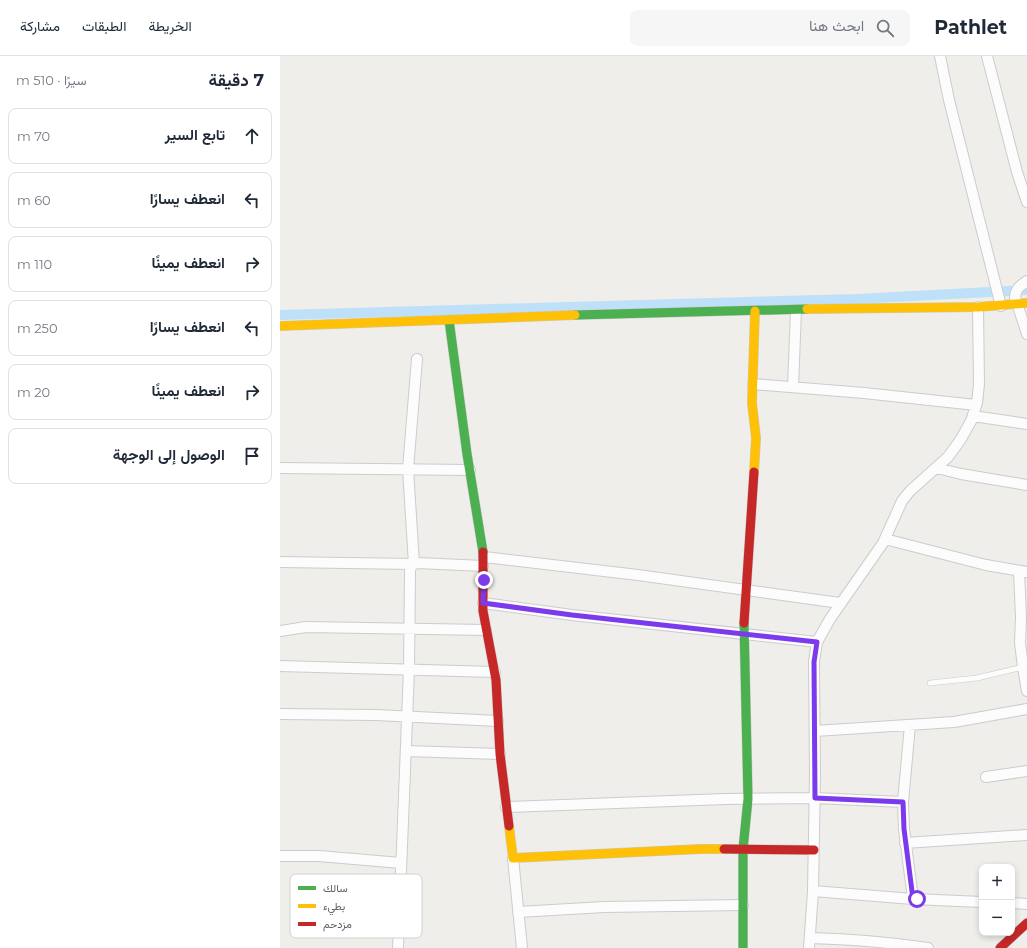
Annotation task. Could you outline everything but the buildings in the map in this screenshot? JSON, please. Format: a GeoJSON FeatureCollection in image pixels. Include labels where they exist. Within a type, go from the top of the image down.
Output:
{"type":"FeatureCollection","features":[{"type":"Feature","properties":{"kind":"street"},"geometry":{"type":"LineString","coordinates":[[940,56],[1001,306]]}},
{"type":"Feature","properties":{"kind":"street"},"geometry":{"type":"LineString","coordinates":[[987,56],[1017,172],[1027,202]]}},
{"type":"Feature","properties":{"kind":"street"},"geometry":{"type":"LineString","coordinates":[[1027,281],[1020,286],[1016,291],[1015,296],[1022,304],[1027,334]]}},
{"type":"Feature","properties":{"kind":"street"},"geometry":{"type":"LineString","coordinates":[[280,326],[564,315],[978,307],[1022,304]]}},
{"type":"Feature","properties":{"kind":"street"},"geometry":{"type":"LineString","coordinates":[[928,948],[892,942],[857,939],[810,943],[815,798],[814,662],[817,642],[840,603],[866,569],[885,539],[902,502],[910,491],[937,468],[954,450],[973,416],[976,405],[979,363],[978,307]]}},
{"type":"Feature","properties":{"kind":"street"},"geometry":{"type":"LineString","coordinates":[[794,387],[796,310]]}},
{"type":"Feature","properties":{"kind":"street"},"geometry":{"type":"LineString","coordinates":[[744,948],[743,849],[748,799],[743,633],[756,438],[752,414],[755,311]]}},
{"type":"Feature","properties":{"kind":"street"},"geometry":{"type":"LineString","coordinates":[[449,320],[483,561],[483,603],[486,630],[496,680],[500,754],[522,948]]}},
{"type":"Feature","properties":{"kind":"street"},"geometry":{"type":"LineString","coordinates":[[401,874],[408,717],[410,571],[411,566],[414,564],[408,469],[417,359]]}},
{"type":"Feature","properties":{"kind":"street"},"geometry":{"type":"LineString","coordinates":[[753,384],[864,392],[976,405]]}},
{"type":"Feature","properties":{"kind":"street"},"geometry":{"type":"LineString","coordinates":[[973,416],[1027,424]]}},
{"type":"Feature","properties":{"kind":"street"},"geometry":{"type":"LineString","coordinates":[[280,468],[470,470]]}},
{"type":"Feature","properties":{"kind":"street"},"geometry":{"type":"LineString","coordinates":[[937,468],[961,474],[1027,485]]}},
{"type":"Feature","properties":{"kind":"street"},"geometry":{"type":"LineString","coordinates":[[885,539],[986,565],[1023,571],[1020,643],[1027,691]]}},
{"type":"Feature","properties":{"kind":"street"},"geometry":{"type":"LineString","coordinates":[[280,562],[414,564],[483,561],[638,575],[840,603]]}},
{"type":"Feature","properties":{"kind":"street"},"geometry":{"type":"LineString","coordinates":[[483,603],[572,615],[817,642]]}},
{"type":"Feature","properties":{"kind":"street"},"geometry":{"type":"LineString","coordinates":[[280,631],[306,628],[486,630]]}},
{"type":"Feature","properties":{"kind":"street"},"geometry":{"type":"LineString","coordinates":[[280,666],[495,672]]}},
{"type":"Feature","properties":{"kind":"street"},"geometry":{"type":"LineString","coordinates":[[815,731],[954,722],[1027,709]]}},
{"type":"Feature","properties":{"kind":"street"},"geometry":{"type":"LineString","coordinates":[[280,714],[498,721]]}},
{"type":"Feature","properties":{"kind":"street"},"geometry":{"type":"LineString","coordinates":[[910,725],[903,802],[905,843],[913,899]]}},
{"type":"Feature","properties":{"kind":"street"},"geometry":{"type":"LineString","coordinates":[[406,751],[500,754]]}},
{"type":"Feature","properties":{"kind":"street"},"geometry":{"type":"LineString","coordinates":[[986,777],[1027,771]]}},
{"type":"Feature","properties":{"kind":"street"},"geometry":{"type":"LineString","coordinates":[[506,807],[815,798],[903,802]]}},
{"type":"Feature","properties":{"kind":"street"},"geometry":{"type":"LineString","coordinates":[[905,843],[1027,835]]}},
{"type":"Feature","properties":{"kind":"street"},"geometry":{"type":"LineString","coordinates":[[513,858],[701,849],[814,850]]}},
{"type":"Feature","properties":{"kind":"street"},"geometry":{"type":"LineString","coordinates":[[280,856],[319,856],[402,863]]}},
{"type":"Feature","properties":{"kind":"street"},"geometry":{"type":"LineString","coordinates":[[812,891],[913,899],[979,902]]}},
{"type":"Feature","properties":{"kind":"street"},"geometry":{"type":"LineString","coordinates":[[1015,904],[1027,904]]}},
{"type":"Feature","properties":{"kind":"street"},"geometry":{"type":"LineString","coordinates":[[518,912],[604,908],[743,905]]}},
{"type":"Feature","properties":{"kind":"street"},"geometry":{"type":"LineString","coordinates":[[1000,948],[1027,923]]}},
{"type":"Feature","properties":{"kind":"street"},"geometry":{"type":"LineString","coordinates":[[398,938],[398,948]]}},
{"type":"Feature","properties":{"kind":"lane"},"geometry":{"type":"LineString","coordinates":[[930,683],[977,678],[1023,667]]}},
{"type":"Feature","properties":{"kind":"waterway"},"geometry":{"type":"LineString","coordinates":[[280,315],[856,299],[1027,290]]}},
{"type":"Feature","properties":{"kind":"traffic: fast"},"geometry":{"type":"LineString","coordinates":[[575,315],[807,309]]}},
{"type":"Feature","properties":{"kind":"traffic: fast"},"geometry":{"type":"LineString","coordinates":[[449,320],[467,454],[483,552]]}},
{"type":"Feature","properties":{"kind":"traffic: fast"},"geometry":{"type":"LineString","coordinates":[[743,948],[743,849],[748,799],[744,623]]}},
{"type":"Feature","properties":{"kind":"traffic: slow"},"geometry":{"type":"LineString","coordinates":[[807,309],[978,307],[1027,303]]}},
{"type":"Feature","properties":{"kind":"traffic: slow"},"geometry":{"type":"LineString","coordinates":[[754,472],[756,438],[752,403],[755,311]]}},
{"type":"Feature","properties":{"kind":"traffic: slow"},"geometry":{"type":"LineString","coordinates":[[280,326],[575,315]]}},
{"type":"Feature","properties":{"kind":"traffic: slow"},"geometry":{"type":"LineString","coordinates":[[509,826],[513,858],[724,849]]}},
{"type":"Feature","properties":{"kind":"traffic: jam"},"geometry":{"type":"LineString","coordinates":[[744,623],[754,472]]}},
{"type":"Feature","properties":{"kind":"traffic: jam"},"geometry":{"type":"LineString","coordinates":[[483,552],[483,611],[496,680],[500,754],[509,826]]}},
{"type":"Feature","properties":{"kind":"traffic: jam"},"geometry":{"type":"LineString","coordinates":[[724,849],[814,850]]}},
{"type":"Feature","properties":{"kind":"traffic: jam"},"geometry":{"type":"LineString","coordinates":[[1000,948],[1027,923]]}},
{"type":"Feature","properties":{"kind":"route"},"geometry":{"type":"LineString","coordinates":[[484,580],[483,603],[572,615],[817,642],[814,662],[815,798],[903,802],[904,829],[913,899],[917,899]]}}]}
